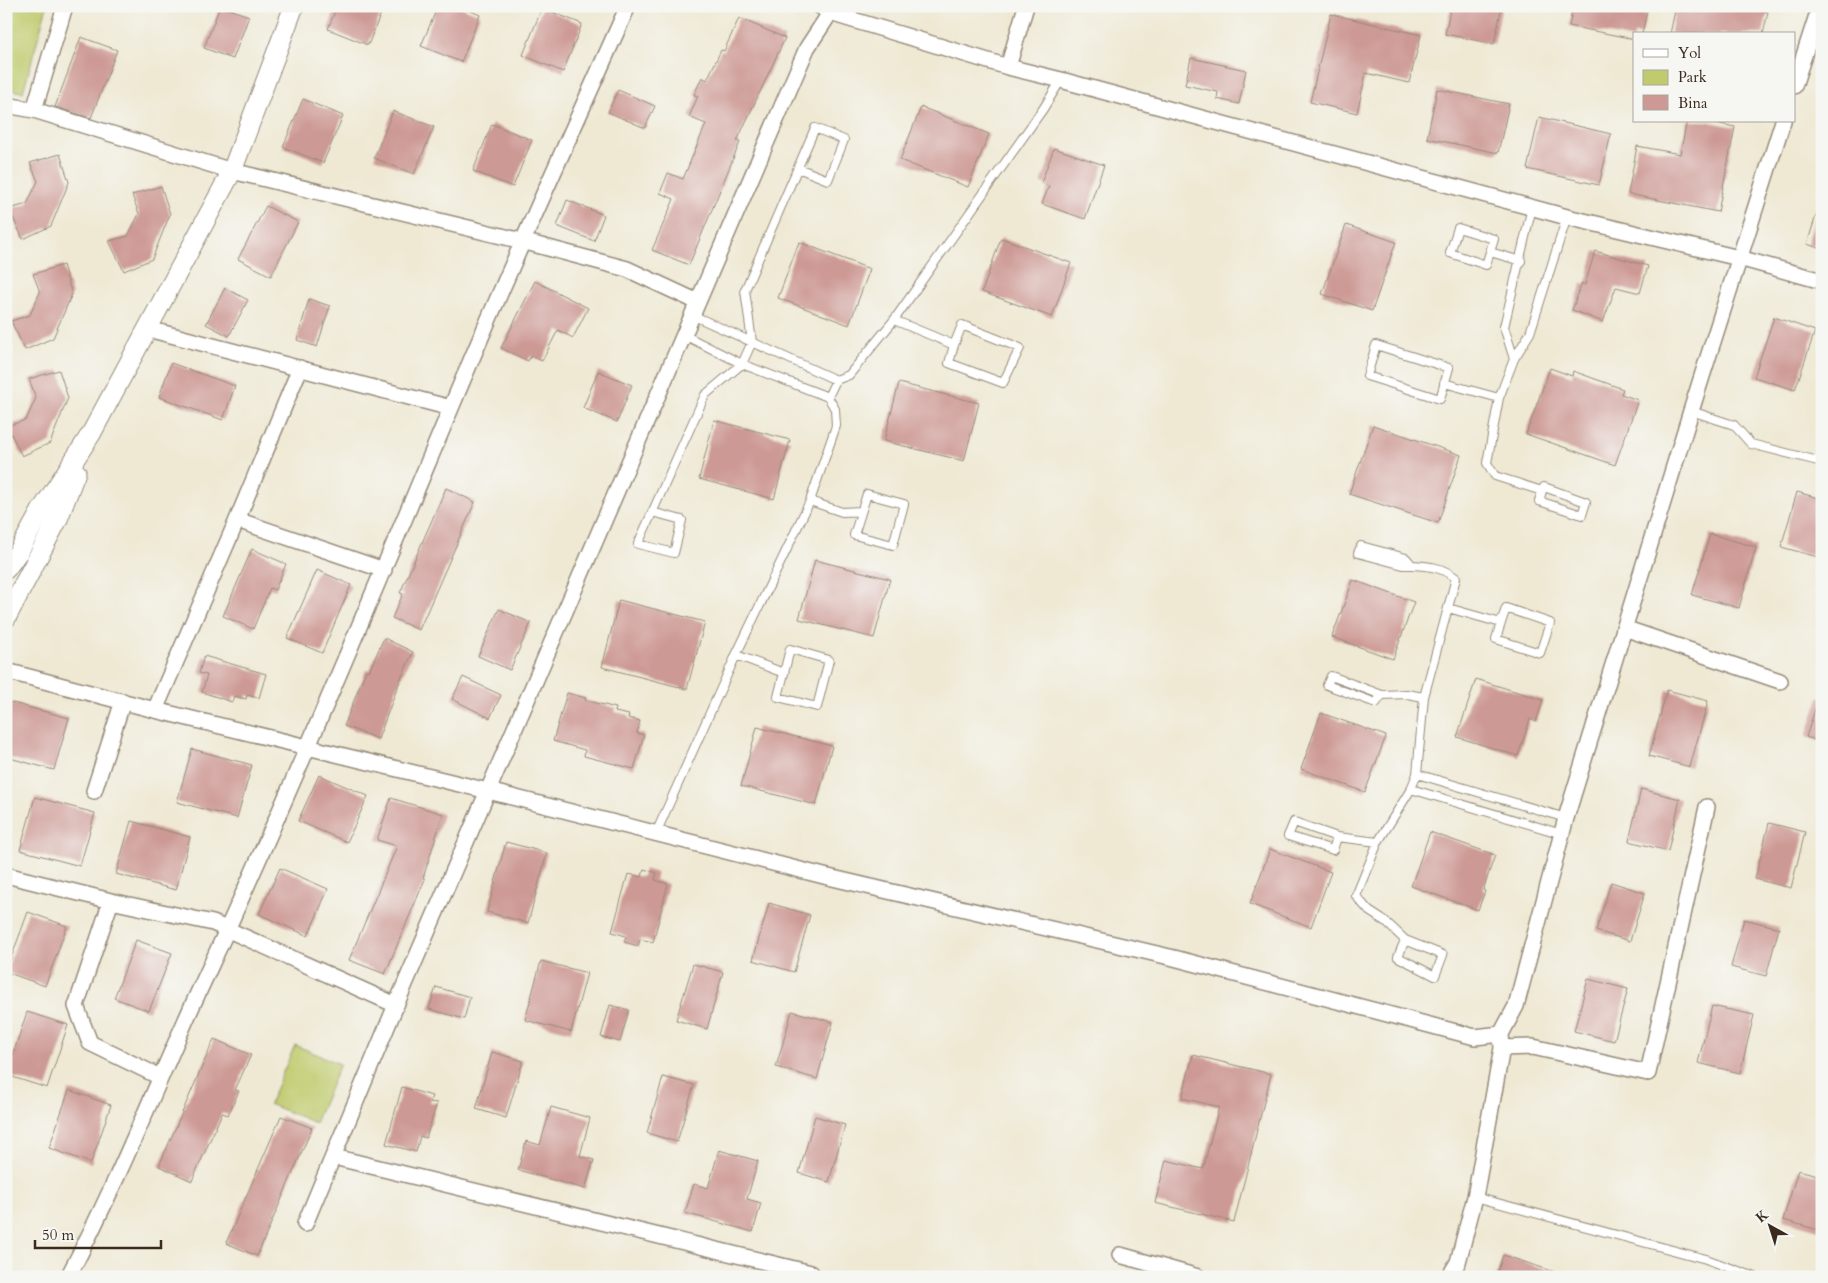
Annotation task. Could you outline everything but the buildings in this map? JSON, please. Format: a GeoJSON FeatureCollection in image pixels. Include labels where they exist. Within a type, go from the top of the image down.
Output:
{"type":"FeatureCollection","features":[{"type":"Feature","properties":{"kind":"street"},"geometry":{"type":"LineString","coordinates":[[34,110],[65,6]]}},
{"type":"Feature","properties":{"kind":"street"},"geometry":{"type":"LineString","coordinates":[[6,569],[20,551],[41,511],[91,434],[232,171],[294,6]]}},
{"type":"Feature","properties":{"kind":"street"},"geometry":{"type":"LineString","coordinates":[[68,1277],[92,1232],[308,748],[522,241],[628,6]]}},
{"type":"Feature","properties":{"kind":"street"},"geometry":{"type":"LineString","coordinates":[[1008,67],[1026,6]]}},
{"type":"Feature","properties":{"kind":"street"},"geometry":{"type":"LineString","coordinates":[[1796,80],[1820,6]]}},
{"type":"Feature","properties":{"kind":"street"},"geometry":{"type":"LineString","coordinates":[[305,1224],[488,790],[825,10],[1008,67],[1567,217],[1739,258],[1822,281]]}},
{"type":"Feature","properties":{"kind":"street"},"geometry":{"type":"LineString","coordinates":[[6,105],[34,110],[232,171],[522,241],[627,269],[695,308]]}},
{"type":"Feature","properties":{"kind":"street"},"geometry":{"type":"LineString","coordinates":[[1449,1277],[1458,1262],[1474,1196],[1502,1041],[1516,1006],[1566,818],[1690,411],[1783,122]]}},
{"type":"Feature","properties":{"kind":"street"},"geometry":{"type":"LineString","coordinates":[[148,329],[451,408]]}},
{"type":"Feature","properties":{"kind":"street"},"geometry":{"type":"LineString","coordinates":[[155,710],[300,368]]}},
{"type":"Feature","properties":{"kind":"street"},"geometry":{"type":"LineString","coordinates":[[6,618],[58,518],[91,434]]}},
{"type":"Feature","properties":{"kind":"street"},"geometry":{"type":"LineString","coordinates":[[237,520],[384,570]]}},
{"type":"Feature","properties":{"kind":"street"},"geometry":{"type":"LineString","coordinates":[[1624,628],[1780,681]]}},
{"type":"Feature","properties":{"kind":"street"},"geometry":{"type":"LineString","coordinates":[[6,671],[308,748],[488,790],[824,876],[1174,958],[1475,1037],[1533,1047],[1648,1073],[1707,807]]}},
{"type":"Feature","properties":{"kind":"street"},"geometry":{"type":"LineString","coordinates":[[94,792],[123,701]]}},
{"type":"Feature","properties":{"kind":"street"},"geometry":{"type":"LineString","coordinates":[[6,875],[111,901],[213,922],[396,1005]]}},
{"type":"Feature","properties":{"kind":"street"},"geometry":{"type":"LineString","coordinates":[[111,901],[76,1006],[90,1043],[160,1077]]}},
{"type":"Feature","properties":{"kind":"street"},"geometry":{"type":"LineString","coordinates":[[334,1157],[811,1273]]}},
{"type":"Feature","properties":{"kind":"street"},"geometry":{"type":"LineString","coordinates":[[1120,1255],[1198,1277]]}},
{"type":"Feature","properties":{"kind":"lane"},"geometry":{"type":"LineString","coordinates":[[828,397],[836,380],[849,375],[894,320],[1043,109],[1061,80]]}},
{"type":"Feature","properties":{"kind":"lane"},"geometry":{"type":"LineString","coordinates":[[652,512],[682,520],[674,553],[638,544],[652,512],[705,394],[742,364],[752,342],[745,290],[815,128],[844,140],[828,180],[798,168]]}},
{"type":"Feature","properties":{"kind":"lane"},"geometry":{"type":"LineString","coordinates":[[1514,359],[1504,327],[1532,207]]}},
{"type":"Feature","properties":{"kind":"lane"},"geometry":{"type":"LineString","coordinates":[[1542,491],[1495,476],[1487,463],[1499,398],[1514,359],[1530,333],[1567,217]]}},
{"type":"Feature","properties":{"kind":"lane"},"geometry":{"type":"LineString","coordinates":[[1458,228],[1494,239],[1490,252],[1486,265],[1450,253],[1458,228]]}},
{"type":"Feature","properties":{"kind":"lane"},"geometry":{"type":"LineString","coordinates":[[1490,252],[1520,261]]}},
{"type":"Feature","properties":{"kind":"lane"},"geometry":{"type":"LineString","coordinates":[[695,308],[752,342],[836,380]]}},
{"type":"Feature","properties":{"kind":"lane"},"geometry":{"type":"LineString","coordinates":[[894,320],[954,345]]}},
{"type":"Feature","properties":{"kind":"lane"},"geometry":{"type":"LineString","coordinates":[[962,325],[1020,348],[1003,383],[948,363],[954,345],[962,325]]}},
{"type":"Feature","properties":{"kind":"lane"},"geometry":{"type":"LineString","coordinates":[[656,833],[736,655],[810,501],[836,426],[835,409],[828,397],[742,364],[684,335]]}},
{"type":"Feature","properties":{"kind":"lane"},"geometry":{"type":"LineString","coordinates":[[1376,346],[1449,368],[1444,383],[1440,399],[1367,376],[1376,346]]}},
{"type":"Feature","properties":{"kind":"lane"},"geometry":{"type":"LineString","coordinates":[[1444,383],[1499,398]]}},
{"type":"Feature","properties":{"kind":"lane"},"geometry":{"type":"LineString","coordinates":[[1690,411],[1734,424],[1751,444],[1822,462]]}},
{"type":"Feature","properties":{"kind":"lane"},"geometry":{"type":"LineString","coordinates":[[1544,487],[1586,502],[1582,515],[1539,501],[1542,491],[1544,487]]}},
{"type":"Feature","properties":{"kind":"lane"},"geometry":{"type":"LineString","coordinates":[[867,494],[904,504],[894,545],[854,535],[861,511],[867,494]]}},
{"type":"Feature","properties":{"kind":"lane"},"geometry":{"type":"LineString","coordinates":[[810,501],[842,512],[861,511]]}},
{"type":"Feature","properties":{"kind":"lane"},"geometry":{"type":"LineString","coordinates":[[1404,940],[1398,957],[1435,976],[1442,955],[1404,940],[1386,922],[1369,910],[1356,896],[1378,842],[1411,789],[1416,774],[1424,697],[1456,578],[1434,566],[1403,565],[1358,553],[1361,546],[1406,558],[1412,565]]}},
{"type":"Feature","properties":{"kind":"lane"},"geometry":{"type":"LineString","coordinates":[[1448,608],[1501,624]]}},
{"type":"Feature","properties":{"kind":"lane"},"geometry":{"type":"LineString","coordinates":[[1506,608],[1550,623],[1540,653],[1496,639],[1501,624],[1506,608]]}},
{"type":"Feature","properties":{"kind":"lane"},"geometry":{"type":"LineString","coordinates":[[790,649],[830,660],[817,707],[778,697],[784,673],[790,649]]}},
{"type":"Feature","properties":{"kind":"lane"},"geometry":{"type":"LineString","coordinates":[[736,655],[784,673]]}},
{"type":"Feature","properties":{"kind":"lane"},"geometry":{"type":"LineString","coordinates":[[1382,695],[1376,703],[1327,685],[1331,676],[1382,695],[1407,694],[1424,697]]}},
{"type":"Feature","properties":{"kind":"lane"},"geometry":{"type":"LineString","coordinates":[[1416,774],[1566,818]]}},
{"type":"Feature","properties":{"kind":"lane"},"geometry":{"type":"LineString","coordinates":[[1411,789],[1562,834]]}},
{"type":"Feature","properties":{"kind":"lane"},"geometry":{"type":"LineString","coordinates":[[1337,838],[1333,850],[1288,836],[1294,822],[1337,838],[1378,842]]}},
{"type":"Feature","properties":{"kind":"lane"},"geometry":{"type":"LineString","coordinates":[[1474,1196],[1706,1259],[1755,1277]]}},
{"type":"Feature","properties":{"kind":"green space"},"geometry":{"type":"Polygon","coordinates":[[[6,6],[47,6],[23,92],[6,89],[6,6]]]}},
{"type":"Feature","properties":{"kind":"green space"},"geometry":{"type":"Polygon","coordinates":[[[295,1045],[340,1064],[315,1123],[269,1104],[295,1045]]]}}]}
